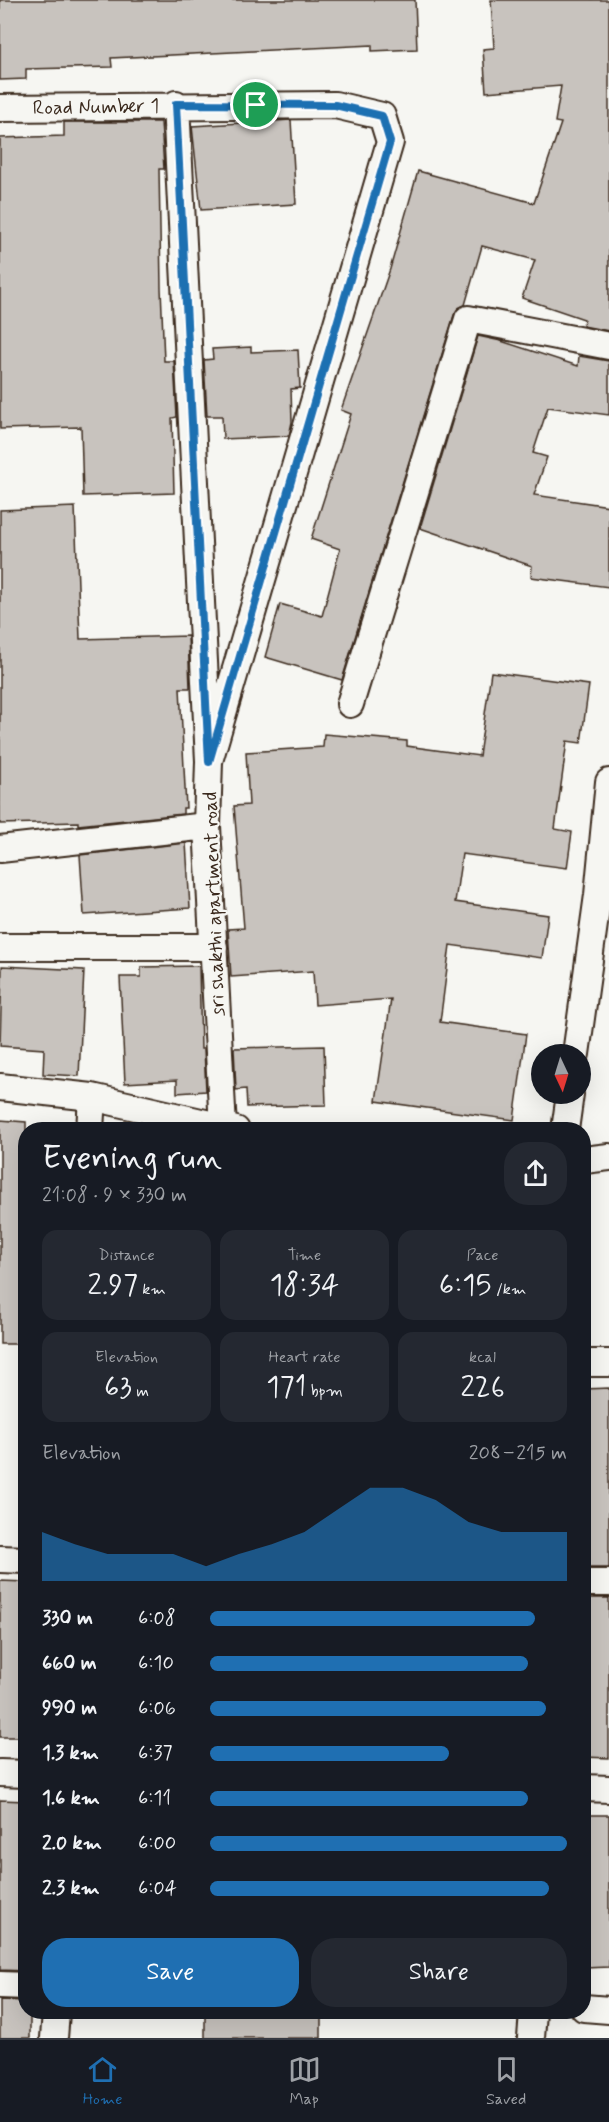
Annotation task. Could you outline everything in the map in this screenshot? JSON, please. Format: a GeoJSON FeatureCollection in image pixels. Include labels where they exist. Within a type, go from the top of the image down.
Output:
{"type":"FeatureCollection","features":[{"type":"Feature","properties":{"kind":"street","name":"Road Number 1"},"geometry":{"type":"LineString","coordinates":[[0,108],[176,104],[335,105],[382,116],[390,142],[209,762]]}},
{"type":"Feature","properties":{"kind":"street","name":"sri shakthi apartment road"},"geometry":{"type":"LineString","coordinates":[[176,104],[209,762],[207,826],[214,946],[229,1122]]}},
{"type":"Feature","properties":{"kind":"street"},"geometry":{"type":"LineString","coordinates":[[350,704],[468,319],[609,345]]}},
{"type":"Feature","properties":{"kind":"street"},"geometry":{"type":"LineString","coordinates":[[577,1044],[598,895],[609,782]]}},
{"type":"Feature","properties":{"kind":"street"},"geometry":{"type":"LineString","coordinates":[[0,849],[207,826]]}},
{"type":"Feature","properties":{"kind":"street"},"geometry":{"type":"LineString","coordinates":[[0,947],[214,946]]}},
{"type":"Feature","properties":{"kind":"street"},"geometry":{"type":"LineString","coordinates":[[0,1087],[92,1097],[200,1122]]}},
{"type":"Feature","properties":{"kind":"street"},"geometry":{"type":"LineString","coordinates":[[90,1122],[92,1097]]}},
{"type":"Feature","properties":{"kind":"street"},"geometry":{"type":"LineString","coordinates":[[567,1122],[569,1104]]}},
{"type":"Feature","properties":{"kind":"street"},"geometry":{"type":"LineString","coordinates":[[591,1159],[609,1157]]}},
{"type":"Feature","properties":{"kind":"street"},"geometry":{"type":"LineString","coordinates":[[591,1363],[609,1363]]}},
{"type":"Feature","properties":{"kind":"street"},"geometry":{"type":"LineString","coordinates":[[0,1559],[18,1560]]}},
{"type":"Feature","properties":{"kind":"street"},"geometry":{"type":"LineString","coordinates":[[591,1583],[609,1583]]}},
{"type":"Feature","properties":{"kind":"street"},"geometry":{"type":"LineString","coordinates":[[0,1773],[18,1774]]}},
{"type":"Feature","properties":{"kind":"street"},"geometry":{"type":"LineString","coordinates":[[591,1788],[609,1789]]}},
{"type":"Feature","properties":{"kind":"street"},"geometry":{"type":"LineString","coordinates":[[0,1985],[18,1986]]}},
{"type":"Feature","properties":{"kind":"street"},"geometry":{"type":"LineString","coordinates":[[591,2009],[609,2010]]}},
{"type":"Feature","properties":{"kind":"street"},"geometry":{"type":"LineString","coordinates":[[54,2038],[55,2019]]}},
{"type":"Feature","properties":{"kind":"street"},"geometry":{"type":"LineString","coordinates":[[531,2038],[532,2019]]}},
{"type":"Feature","properties":{"kind":"building"},"geometry":{"type":"Polygon","coordinates":[[[0,0],[415,0],[417,49],[372,51],[372,45],[111,58],[112,67],[26,69],[26,79],[0,80],[0,0]]]}},
{"type":"Feature","properties":{"kind":"building"},"geometry":{"type":"Polygon","coordinates":[[[491,0],[609,0],[609,331],[583,326],[584,319],[522,298],[535,260],[482,246],[465,305],[458,308],[454,315],[342,680],[265,657],[280,604],[322,616],[340,549],[311,539],[351,414],[341,410],[390,269],[418,171],[534,203],[561,123],[555,122],[561,86],[486,92],[483,49],[494,48],[491,0]]]}},
{"type":"Feature","properties":{"kind":"building"},"geometry":{"type":"Polygon","coordinates":[[[291,120],[296,204],[201,210],[192,126],[291,120]]]}},
{"type":"Feature","properties":{"kind":"building"},"geometry":{"type":"Polygon","coordinates":[[[64,122],[161,122],[164,169],[159,169],[161,288],[164,361],[174,361],[177,417],[172,418],[174,493],[83,496],[81,427],[0,429],[0,138],[64,136],[64,122]]]}},
{"type":"Feature","properties":{"kind":"building"},"geometry":{"type":"Polygon","coordinates":[[[478,336],[501,341],[578,366],[579,356],[609,361],[609,415],[548,407],[533,453],[547,457],[534,495],[609,506],[609,587],[531,577],[532,566],[420,528],[478,336]]]}},
{"type":"Feature","properties":{"kind":"building"},"geometry":{"type":"Polygon","coordinates":[[[251,347],[251,352],[298,350],[300,388],[291,389],[292,422],[289,436],[223,439],[222,416],[207,416],[204,360],[213,359],[212,349],[251,347]]]}},
{"type":"Feature","properties":{"kind":"building"},"geometry":{"type":"Polygon","coordinates":[[[75,507],[80,639],[188,636],[190,688],[180,688],[186,808],[183,808],[183,814],[78,825],[78,822],[0,824],[0,510],[75,507]]]}},
{"type":"Feature","properties":{"kind":"building"},"geometry":{"type":"Polygon","coordinates":[[[491,672],[589,685],[581,743],[567,741],[555,829],[572,832],[567,868],[462,854],[455,902],[548,915],[542,958],[450,945],[440,1022],[526,1034],[514,1120],[376,1101],[391,999],[315,1005],[313,971],[231,977],[228,929],[244,928],[234,806],[249,805],[246,752],[323,747],[324,734],[407,741],[407,746],[479,756],[491,672]]]}},
{"type":"Feature","properties":{"kind":"building"},"geometry":{"type":"Polygon","coordinates":[[[186,843],[190,908],[84,915],[80,855],[186,843]]]}},
{"type":"Feature","properties":{"kind":"building"},"geometry":{"type":"Polygon","coordinates":[[[2,966],[84,970],[79,1076],[43,1074],[44,1049],[0,1046],[2,966]]]}},
{"type":"Feature","properties":{"kind":"building"},"geometry":{"type":"Polygon","coordinates":[[[199,966],[201,1049],[204,1049],[206,1091],[177,1093],[177,1080],[125,1083],[120,977],[141,977],[141,967],[199,966]]]}},
{"type":"Feature","properties":{"kind":"building"},"geometry":{"type":"Polygon","coordinates":[[[324,1046],[326,1105],[247,1107],[246,1089],[236,1090],[234,1048],[324,1046]]]}},
{"type":"Feature","properties":{"kind":"building"},"geometry":{"type":"Polygon","coordinates":[[[0,1120],[26,1122],[18,1122],[18,1344],[0,1344],[0,1120]]]}},
{"type":"Feature","properties":{"kind":"building"},"geometry":{"type":"Polygon","coordinates":[[[609,1388],[609,1568],[591,1568],[591,1389],[609,1388]]]}},
{"type":"Feature","properties":{"kind":"building"},"geometry":{"type":"Polygon","coordinates":[[[0,1581],[18,1582],[18,1737],[0,1737],[0,1581]]]}},
{"type":"Feature","properties":{"kind":"building"},"geometry":{"type":"Polygon","coordinates":[[[591,1598],[609,1598],[609,1758],[591,1757],[591,1598]]]}},
{"type":"Feature","properties":{"kind":"building"},"geometry":{"type":"Polygon","coordinates":[[[0,1800],[18,1801],[18,1971],[0,1970],[0,1800]]]}},
{"type":"Feature","properties":{"kind":"building"},"geometry":{"type":"Polygon","coordinates":[[[591,1815],[609,1815],[609,1967],[591,1968],[591,1815]]]}},
{"type":"Feature","properties":{"kind":"building"},"geometry":{"type":"Polygon","coordinates":[[[0,2000],[18,2001],[18,2019],[30,2019],[30,2038],[0,2038],[0,2000]]]}},
{"type":"Feature","properties":{"kind":"building"},"geometry":{"type":"Polygon","coordinates":[[[205,2019],[321,2019],[321,2038],[205,2038],[205,2019]]]}},
{"type":"Feature","properties":{"kind":"route"},"geometry":{"type":"LineString","coordinates":[[176,104],[256,105],[335,105],[382,116],[390,142],[209,762],[176,104]]}}]}
